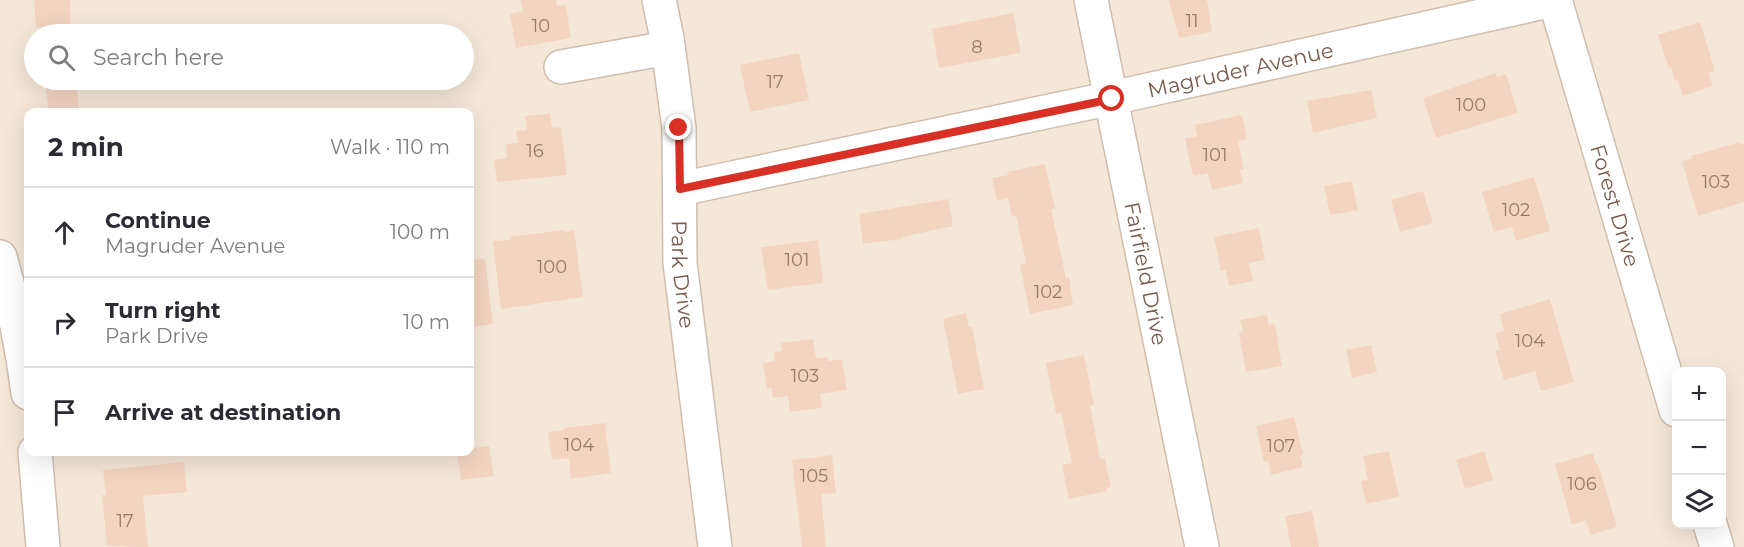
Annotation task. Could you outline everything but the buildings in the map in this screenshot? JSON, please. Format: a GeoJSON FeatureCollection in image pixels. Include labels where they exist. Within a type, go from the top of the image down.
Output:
{"type":"FeatureCollection","features":[{"type":"Feature","properties":{"kind":"street","name":"Park Drive"},"geometry":{"type":"LineString","coordinates":[[659,0],[679,128],[680,263],[715,547]]}},
{"type":"Feature","properties":{"kind":"street","name":"Fairfield Drive"},"geometry":{"type":"LineString","coordinates":[[1090,0],[1202,547]]}},
{"type":"Feature","properties":{"kind":"street","name":"Magruder Avenue"},"geometry":{"type":"LineString","coordinates":[[680,189],[1112,99],[1554,0]]}},
{"type":"Feature","properties":{"kind":"street","name":"Forest Drive"},"geometry":{"type":"LineString","coordinates":[[1554,0],[1672,393]]}},
{"type":"Feature","properties":{"kind":"street"},"geometry":{"type":"LineString","coordinates":[[561,68],[668,48]]}},
{"type":"Feature","properties":{"kind":"street"},"geometry":{"type":"LineString","coordinates":[[0,257],[9,286],[24,362]]}},
{"type":"Feature","properties":{"kind":"street"},"geometry":{"type":"LineString","coordinates":[[35,456],[43,547]]}},
{"type":"Feature","properties":{"kind":"street"},"geometry":{"type":"LineString","coordinates":[[1711,529],[1717,547]]}},
{"type":"Feature","properties":{"kind":"shaded area"},"geometry":{"type":"Polygon","coordinates":[[[0,0],[1744,0],[1744,547],[0,547],[0,0]]]}},
{"type":"Feature","properties":{"kind":"route"},"geometry":{"type":"LineString","coordinates":[[679,128],[680,189],[1112,99]]}}]}
